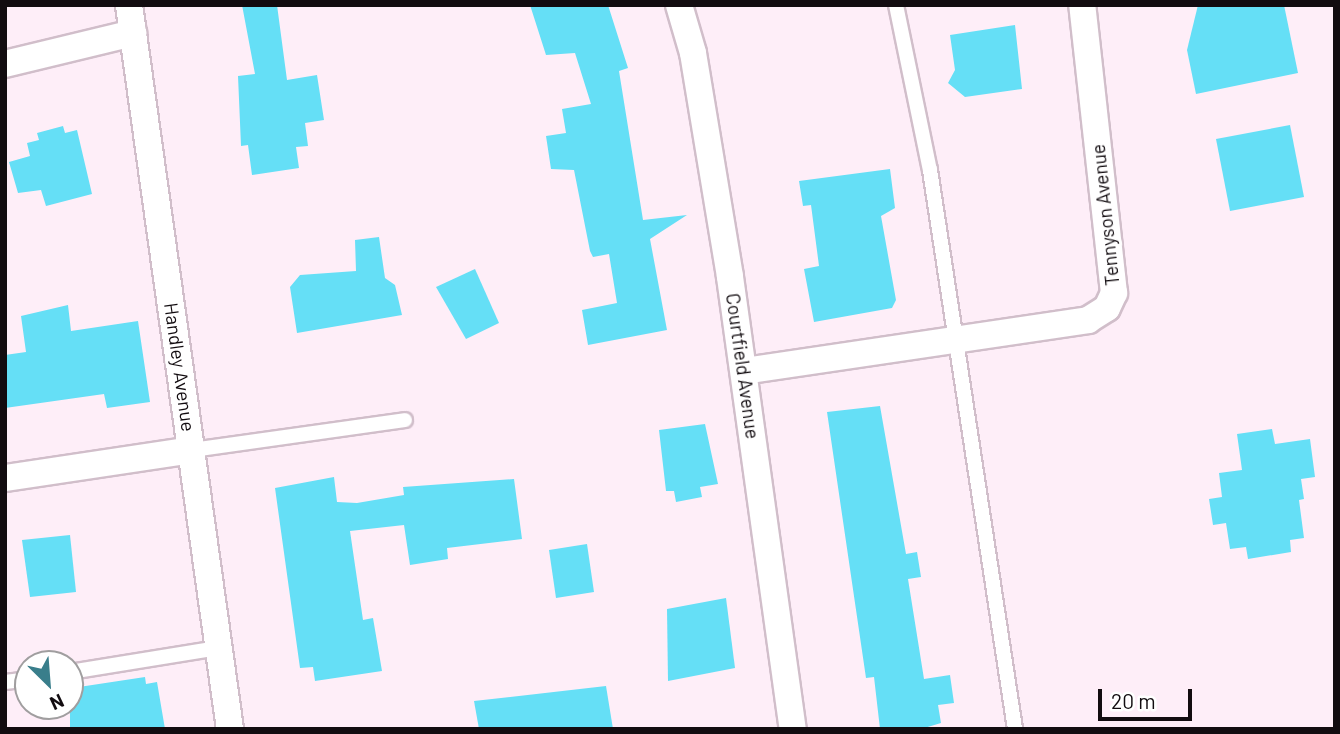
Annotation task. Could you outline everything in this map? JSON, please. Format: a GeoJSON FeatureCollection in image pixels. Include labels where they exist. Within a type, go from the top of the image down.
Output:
{"type":"FeatureCollection","features":[{"type":"Feature","properties":{"kind":"street","name":"Handley Avenue"},"geometry":{"type":"LineString","coordinates":[[129,5],[230,729]]}},
{"type":"Feature","properties":{"kind":"street","name":"Courtfield Avenue"},"geometry":{"type":"LineString","coordinates":[[679,5],[693,53],[744,371],[793,729]]}},
{"type":"Feature","properties":{"kind":"street","name":"Tennyson Avenue"},"geometry":{"type":"LineString","coordinates":[[744,371],[1087,320],[1107,308],[1114,293],[1082,5]]}},
{"type":"Feature","properties":{"kind":"street"},"geometry":{"type":"LineString","coordinates":[[5,64],[133,33]]}},
{"type":"Feature","properties":{"kind":"street"},"geometry":{"type":"LineString","coordinates":[[5,478],[192,450]]}},
{"type":"Feature","properties":{"kind":"lane"},"geometry":{"type":"LineString","coordinates":[[896,5],[928,157],[1015,729]]}},
{"type":"Feature","properties":{"kind":"lane"},"geometry":{"type":"LineString","coordinates":[[192,450],[405,420]]}},
{"type":"Feature","properties":{"kind":"lane"},"geometry":{"type":"LineString","coordinates":[[84,670],[218,648]]}},
{"type":"Feature","properties":{"kind":"building"},"geometry":{"type":"Polygon","coordinates":[[[242,5],[277,5],[287,80],[317,75],[324,120],[305,123],[308,146],[296,147],[299,168],[252,175],[248,145],[241,146],[238,76],[255,74],[242,5]]]}},
{"type":"Feature","properties":{"kind":"building"},"geometry":{"type":"Polygon","coordinates":[[[530,5],[608,5],[628,68],[619,71],[643,220],[687,215],[650,239],[667,330],[588,345],[582,310],[617,303],[609,254],[593,257],[574,170],[551,169],[546,136],[566,133],[562,109],[591,104],[575,53],[546,55],[530,5]]]}},
{"type":"Feature","properties":{"kind":"building"},"geometry":{"type":"Polygon","coordinates":[[[1198,5],[1284,5],[1298,73],[1196,94],[1187,50],[1198,5]]]}},
{"type":"Feature","properties":{"kind":"building"},"geometry":{"type":"Polygon","coordinates":[[[1015,25],[1022,89],[965,97],[948,83],[955,70],[950,35],[1015,25]]]}},
{"type":"Feature","properties":{"kind":"building"},"geometry":{"type":"Polygon","coordinates":[[[1290,125],[1304,197],[1230,211],[1216,139],[1290,125]]]}},
{"type":"Feature","properties":{"kind":"building"},"geometry":{"type":"Polygon","coordinates":[[[63,126],[65,133],[77,130],[92,194],[46,206],[41,190],[18,193],[9,162],[30,156],[27,143],[39,140],[37,133],[63,126]]]}},
{"type":"Feature","properties":{"kind":"building"},"geometry":{"type":"Polygon","coordinates":[[[890,169],[895,208],[881,216],[896,300],[892,308],[814,322],[804,269],[819,266],[811,205],[803,206],[799,181],[890,169]]]}},
{"type":"Feature","properties":{"kind":"building"},"geometry":{"type":"Polygon","coordinates":[[[379,237],[385,278],[395,285],[402,315],[297,333],[290,287],[300,275],[356,271],[355,240],[379,237]]]}},
{"type":"Feature","properties":{"kind":"building"},"geometry":{"type":"Polygon","coordinates":[[[475,269],[499,323],[466,339],[436,287],[475,269]]]}},
{"type":"Feature","properties":{"kind":"building"},"geometry":{"type":"Polygon","coordinates":[[[68,305],[71,331],[138,321],[150,402],[107,408],[104,394],[5,408],[5,355],[26,352],[21,316],[68,305]]]}},
{"type":"Feature","properties":{"kind":"building"},"geometry":{"type":"Polygon","coordinates":[[[880,406],[906,554],[917,552],[921,577],[908,579],[924,679],[950,675],[954,703],[938,705],[941,723],[921,729],[880,729],[874,677],[866,678],[827,412],[880,406]]]}},
{"type":"Feature","properties":{"kind":"building"},"geometry":{"type":"Polygon","coordinates":[[[705,424],[718,484],[700,487],[702,497],[676,502],[674,491],[666,491],[659,430],[705,424]]]}},
{"type":"Feature","properties":{"kind":"building"},"geometry":{"type":"Polygon","coordinates":[[[1272,429],[1275,444],[1310,439],[1315,477],[1301,479],[1304,499],[1299,500],[1304,538],[1290,540],[1291,552],[1248,559],[1246,547],[1230,549],[1226,523],[1213,525],[1209,499],[1222,497],[1219,473],[1242,470],[1237,434],[1272,429]]]}},
{"type":"Feature","properties":{"kind":"building"},"geometry":{"type":"Polygon","coordinates":[[[334,477],[337,502],[357,503],[404,495],[403,487],[514,479],[522,539],[447,548],[448,559],[410,565],[404,525],[350,531],[363,620],[373,618],[382,671],[315,681],[313,667],[300,668],[275,488],[334,477]]]}},
{"type":"Feature","properties":{"kind":"building"},"geometry":{"type":"Polygon","coordinates":[[[70,535],[76,592],[30,597],[22,540],[70,535]]]}},
{"type":"Feature","properties":{"kind":"building"},"geometry":{"type":"Polygon","coordinates":[[[587,544],[594,592],[556,598],[549,550],[587,544]]]}},
{"type":"Feature","properties":{"kind":"building"},"geometry":{"type":"Polygon","coordinates":[[[726,598],[735,668],[668,681],[667,609],[726,598]]]}},
{"type":"Feature","properties":{"kind":"building"},"geometry":{"type":"Polygon","coordinates":[[[145,677],[146,684],[157,682],[165,729],[70,728],[70,720],[84,720],[84,686],[145,677]]]}},
{"type":"Feature","properties":{"kind":"building"},"geometry":{"type":"Polygon","coordinates":[[[606,686],[613,729],[479,729],[474,701],[606,686]]]}}]}
